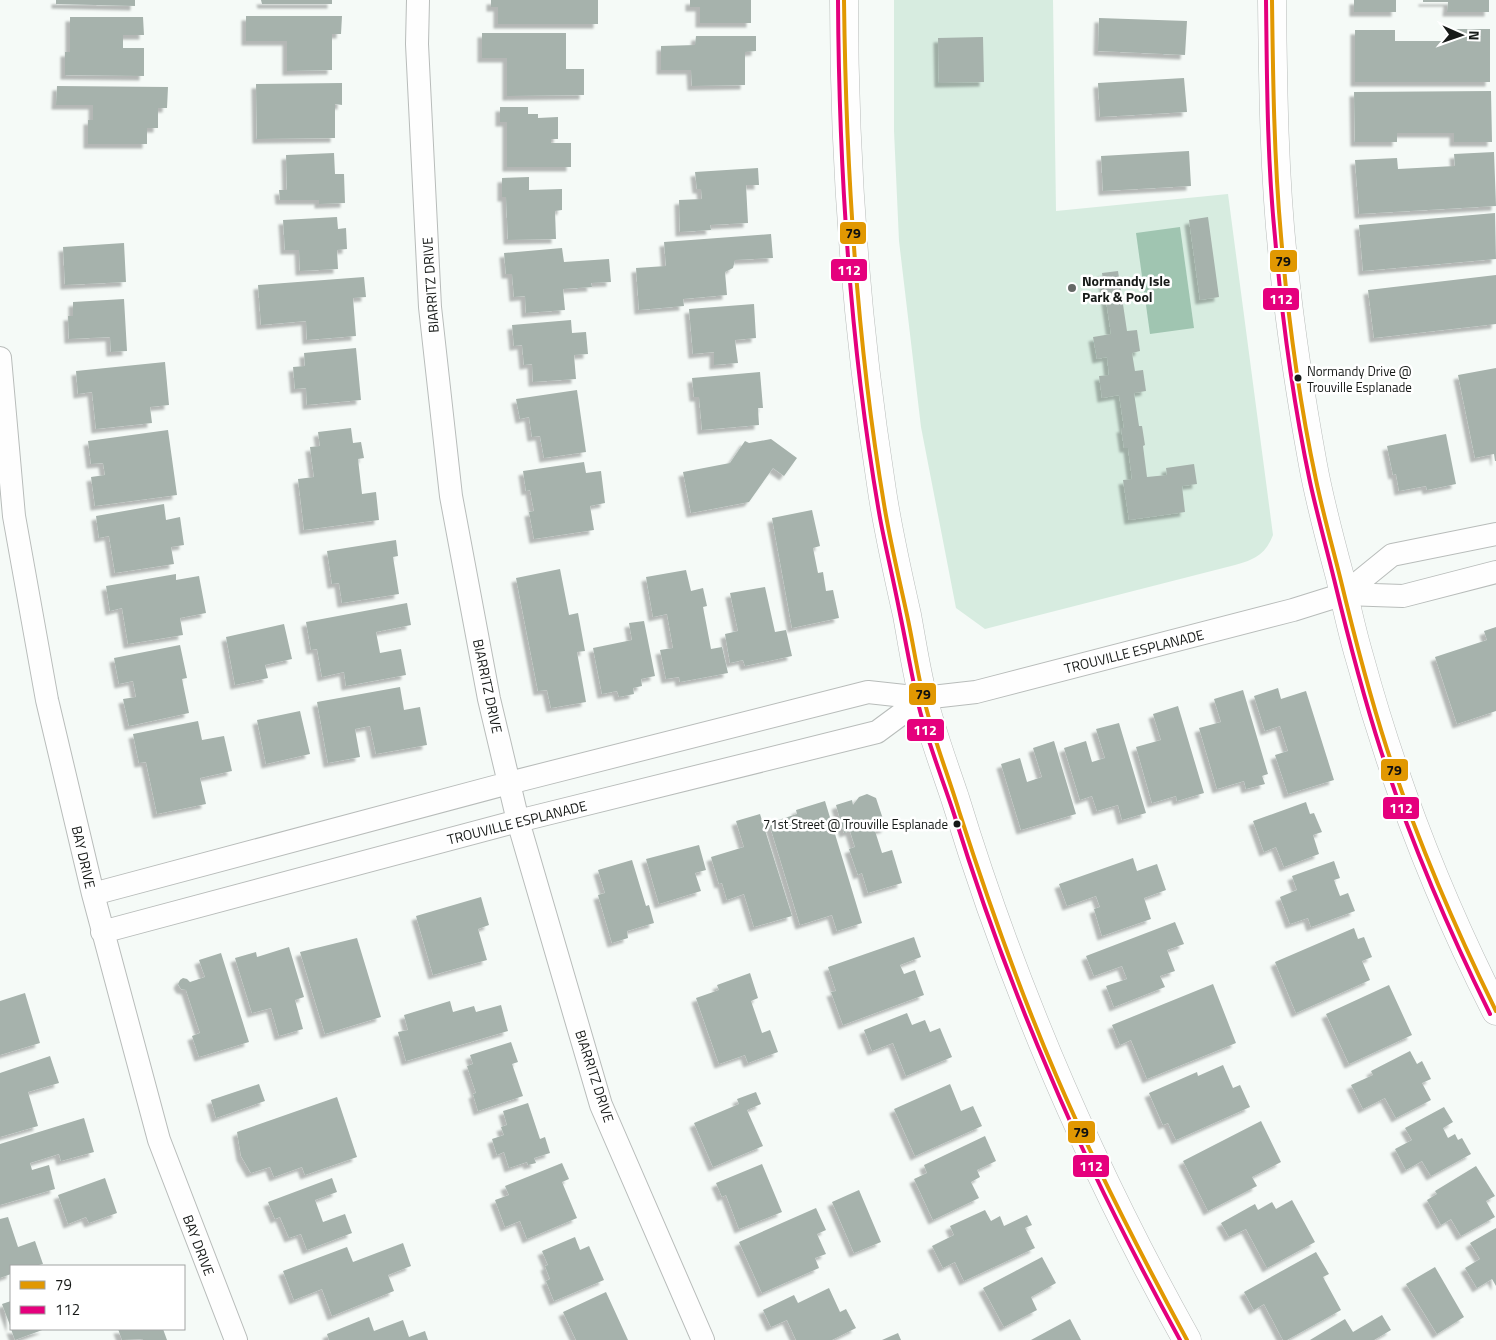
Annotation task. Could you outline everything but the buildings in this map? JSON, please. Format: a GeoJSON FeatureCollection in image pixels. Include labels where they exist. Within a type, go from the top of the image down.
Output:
{"type":"FeatureCollection","features":[{"type":"Feature","properties":{"kind":"main road"},"geometry":{"type":"LineString","coordinates":[[844,0],[846,136],[852,229],[867,386],[881,487],[923,698],[974,862],[1013,971],[1050,1065],[1087,1147],[1132,1238],[1187,1340]]}},
{"type":"Feature","properties":{"kind":"main road"},"geometry":{"type":"LineString","coordinates":[[1272,0],[1272,62],[1276,164],[1284,274],[1296,366],[1314,467],[1360,658],[1388,753],[1414,825],[1452,919],[1496,1011]]}},
{"type":"Feature","properties":{"kind":"street","name":"BIARRITZ DRIVE"},"geometry":{"type":"LineString","coordinates":[[418,0],[417,44],[430,307],[450,487],[489,699],[518,821],[602,1105],[703,1340]]}},
{"type":"Feature","properties":{"kind":"street","name":"BAY DRIVE"},"geometry":{"type":"LineString","coordinates":[[0,358],[14,516],[47,700],[102,932],[159,1140],[236,1340]]}},
{"type":"Feature","properties":{"kind":"street","name":"TROUVILLE ESPLANADE"},"geometry":{"type":"LineString","coordinates":[[1344,594],[1392,555],[1496,534]]}},
{"type":"Feature","properties":{"kind":"street","name":"TROUVILLE ESPLANADE"},"geometry":{"type":"LineString","coordinates":[[93,894],[509,783],[868,692],[923,698],[976,692],[1293,610],[1344,594],[1403,596],[1496,572]]}},
{"type":"Feature","properties":{"kind":"street","name":"TROUVILLE ESPLANADE"},"geometry":{"type":"LineString","coordinates":[[102,932],[518,821],[877,732],[923,698]]}},
{"type":"Feature","properties":{"kind":"shaded area","name":"Normandy Isle Park & Pool"},"geometry":{"type":"Polygon","coordinates":[[[894,0],[1053,0],[1056,211],[1228,194],[1273,535],[1263,552],[1248,561],[1235,565],[985,629],[956,608],[921,427],[899,241],[894,131],[894,0]]]}},
{"type":"Feature","properties":{"kind":"shaded area"},"geometry":{"type":"Polygon","coordinates":[[[1180,227],[1194,328],[1150,334],[1136,233],[1180,227]]]}},
{"type":"Feature","properties":{"kind":"transit line","name":"112"},"geometry":{"type":"LineString","coordinates":[[838,0],[844,195],[848,260],[861,389],[880,518],[920,711],[986,911],[1036,1043],[1095,1176],[1180,1340]]}},
{"type":"Feature","properties":{"kind":"transit line","name":"79"},"geometry":{"type":"LineString","coordinates":[[844,0],[850,190],[866,379],[886,518],[924,699],[934,736],[981,878],[1042,1043],[1102,1176],[1187,1340]]}},
{"type":"Feature","properties":{"kind":"transit line","name":"112"},"geometry":{"type":"LineString","coordinates":[[1266,0],[1267,89],[1272,207],[1289,360],[1310,482],[1350,644],[1381,751],[1431,885],[1459,950],[1490,1014]]}},
{"type":"Feature","properties":{"kind":"transit line","name":"79"},"geometry":{"type":"LineString","coordinates":[[1272,0],[1275,148],[1284,267],[1299,389],[1319,492],[1362,664],[1387,749],[1437,882],[1465,947],[1496,1011]]}},
{"type":"Feature","properties":{"kind":"place","name":"Normandy Isle Park & Pool"},"geometry":{"type":"Point","coordinates":[1072,288]}},
{"type":"Feature","properties":{"kind":"place","name":"Normandy Drive @ Trouville Esplanade"},"geometry":{"type":"Point","coordinates":[1298,378]}},
{"type":"Feature","properties":{"kind":"place","name":"71st Street @ Trouville Esplanade"},"geometry":{"type":"Point","coordinates":[957,824]}}]}
